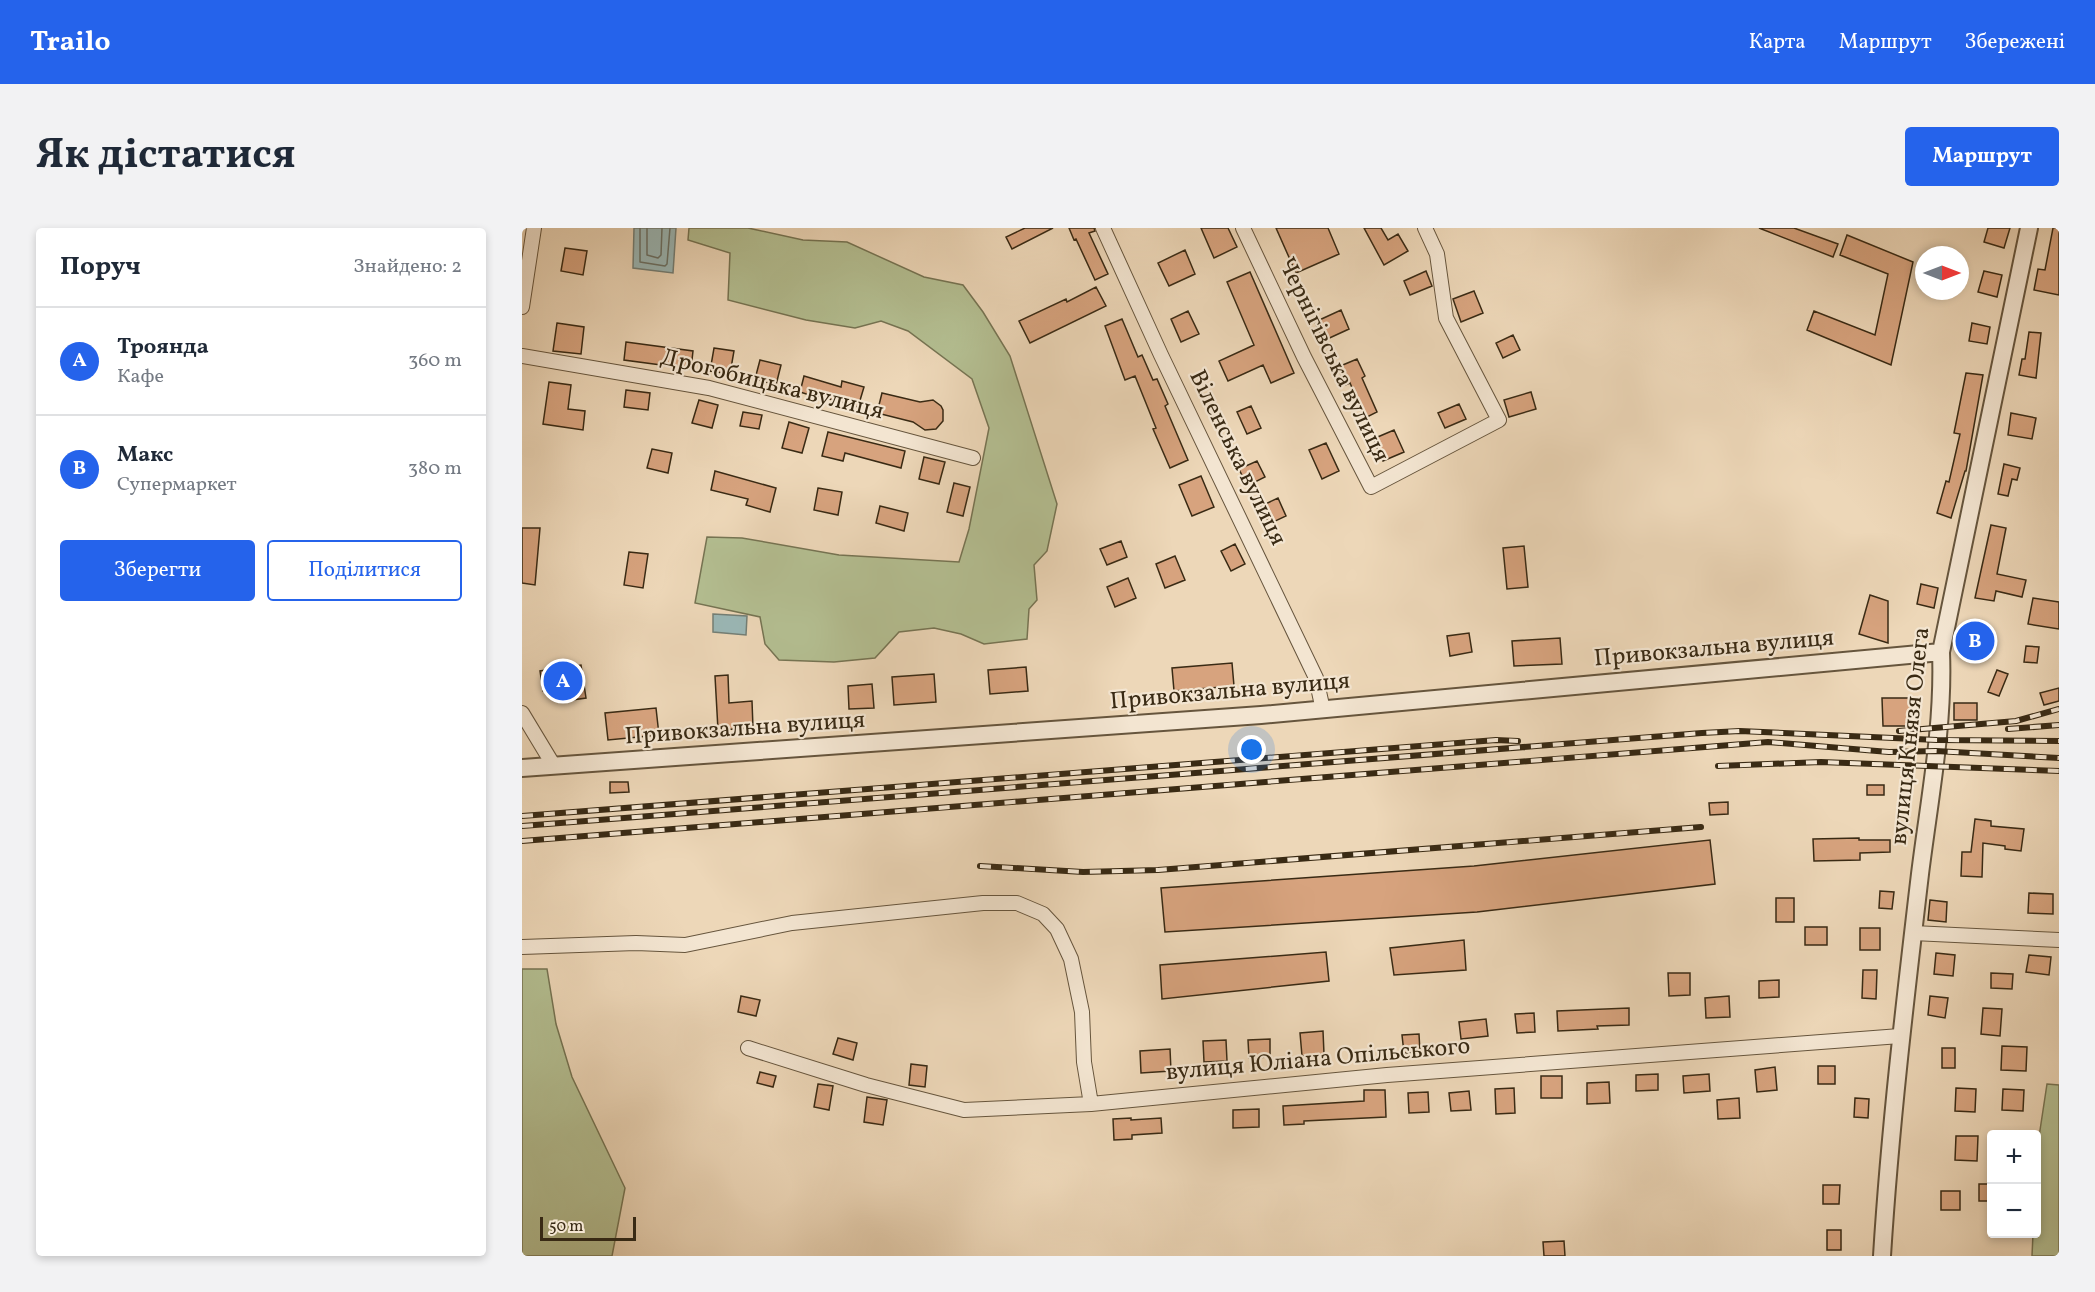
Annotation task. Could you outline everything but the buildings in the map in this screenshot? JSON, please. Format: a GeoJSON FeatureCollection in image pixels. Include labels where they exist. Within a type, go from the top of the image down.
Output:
{"type":"FeatureCollection","features":[{"type":"Feature","properties":{"kind":"street"},"geometry":{"type":"LineString","coordinates":[[522,307],[534,228]]}},
{"type":"Feature","properties":{"kind":"street","name":"Віленська вулиця"},"geometry":{"type":"LineString","coordinates":[[1103,228],[1161,355],[1312,668],[1323,710]]}},
{"type":"Feature","properties":{"kind":"street","name":"Чернігівська вулиця"},"geometry":{"type":"LineString","coordinates":[[1244,228],[1304,357],[1371,487],[1499,420],[1446,318],[1437,254],[1425,228]]}},
{"type":"Feature","properties":{"kind":"street","name":"вулиця Князя Олега"},"geometry":{"type":"LineString","coordinates":[[1882,1256],[1900,1036],[1938,734],[1942,683],[1941,652],[2029,228]]}},
{"type":"Feature","properties":{"kind":"street","name":"Дрогобицька вулиця"},"geometry":{"type":"LineString","coordinates":[[522,356],[709,388],[974,458]]}},
{"type":"Feature","properties":{"kind":"street","name":"Привокзальна вулиця"},"geometry":{"type":"LineString","coordinates":[[522,768],[1323,710],[1941,652]]}},
{"type":"Feature","properties":{"kind":"street"},"geometry":{"type":"LineString","coordinates":[[522,713],[554,766]]}},
{"type":"Feature","properties":{"kind":"street"},"geometry":{"type":"LineString","coordinates":[[522,947],[636,943],[685,945],[792,923],[983,903],[1017,903],[1042,914],[1057,930],[1071,959],[1082,1012],[1084,1062],[1091,1104]]}},
{"type":"Feature","properties":{"kind":"street"},"geometry":{"type":"LineString","coordinates":[[1913,933],[2059,940]]}},
{"type":"Feature","properties":{"kind":"street","name":"вулиця Юліана Опільського"},"geometry":{"type":"LineString","coordinates":[[748,1048],[866,1084],[964,1110],[1091,1104],[1387,1075],[1900,1036]]}},
{"type":"Feature","properties":{"kind":"green space"},"geometry":{"type":"Polygon","coordinates":[[[689,228],[748,228],[803,240],[847,242],[924,277],[963,285],[1010,356],[1057,504],[1047,551],[1034,565],[1037,600],[1029,609],[1027,639],[984,644],[961,634],[934,628],[899,632],[875,658],[834,662],[779,660],[765,644],[760,617],[695,603],[707,537],[742,538],[839,555],[959,562],[969,529],[989,428],[972,379],[908,331],[881,321],[855,328],[806,320],[728,300],[730,253],[688,240],[689,228]]]}},
{"type":"Feature","properties":{"kind":"green space"},"geometry":{"type":"Polygon","coordinates":[[[522,969],[547,969],[556,1024],[572,1077],[625,1188],[612,1256],[522,1256],[522,969]]]}},
{"type":"Feature","properties":{"kind":"green space"},"geometry":{"type":"Polygon","coordinates":[[[2047,1084],[2059,1085],[2059,1256],[2032,1256],[2033,1238],[2041,1238],[2040,1130],[2047,1084]]]}},
{"type":"Feature","properties":{"kind":"water"},"geometry":{"type":"Polygon","coordinates":[[[634,228],[676,228],[673,273],[633,268],[634,228]]]}},
{"type":"Feature","properties":{"kind":"water"},"geometry":{"type":"Polygon","coordinates":[[[713,614],[747,616],[746,635],[713,632],[713,614]]]}},
{"type":"Feature","properties":{"kind":"railway"},"geometry":{"type":"LineString","coordinates":[[1899,731],[2016,721],[2059,709]]}},
{"type":"Feature","properties":{"kind":"railway"},"geometry":{"type":"LineString","coordinates":[[2008,729],[2059,725]]}},
{"type":"Feature","properties":{"kind":"railway"},"geometry":{"type":"LineString","coordinates":[[522,826],[1702,733],[1740,731],[1937,740],[2059,741]]}},
{"type":"Feature","properties":{"kind":"railway"},"geometry":{"type":"LineString","coordinates":[[522,816],[1496,740],[1518,741]]}},
{"type":"Feature","properties":{"kind":"railway"},"geometry":{"type":"LineString","coordinates":[[522,841],[1768,742],[1889,752],[1936,751],[2059,758]]}},
{"type":"Feature","properties":{"kind":"railway"},"geometry":{"type":"LineString","coordinates":[[1718,766],[1821,762],[2059,771]]}},
{"type":"Feature","properties":{"kind":"railway"},"geometry":{"type":"LineString","coordinates":[[980,866],[1083,872],[1158,870],[1701,827]]}},
{"type":"Feature","properties":{"kind":"place","name":"Макс"},"geometry":{"type":"Point","coordinates":[1975,641]}},
{"type":"Feature","properties":{"kind":"place","name":"Троянда"},"geometry":{"type":"Point","coordinates":[563,681]}}]}
